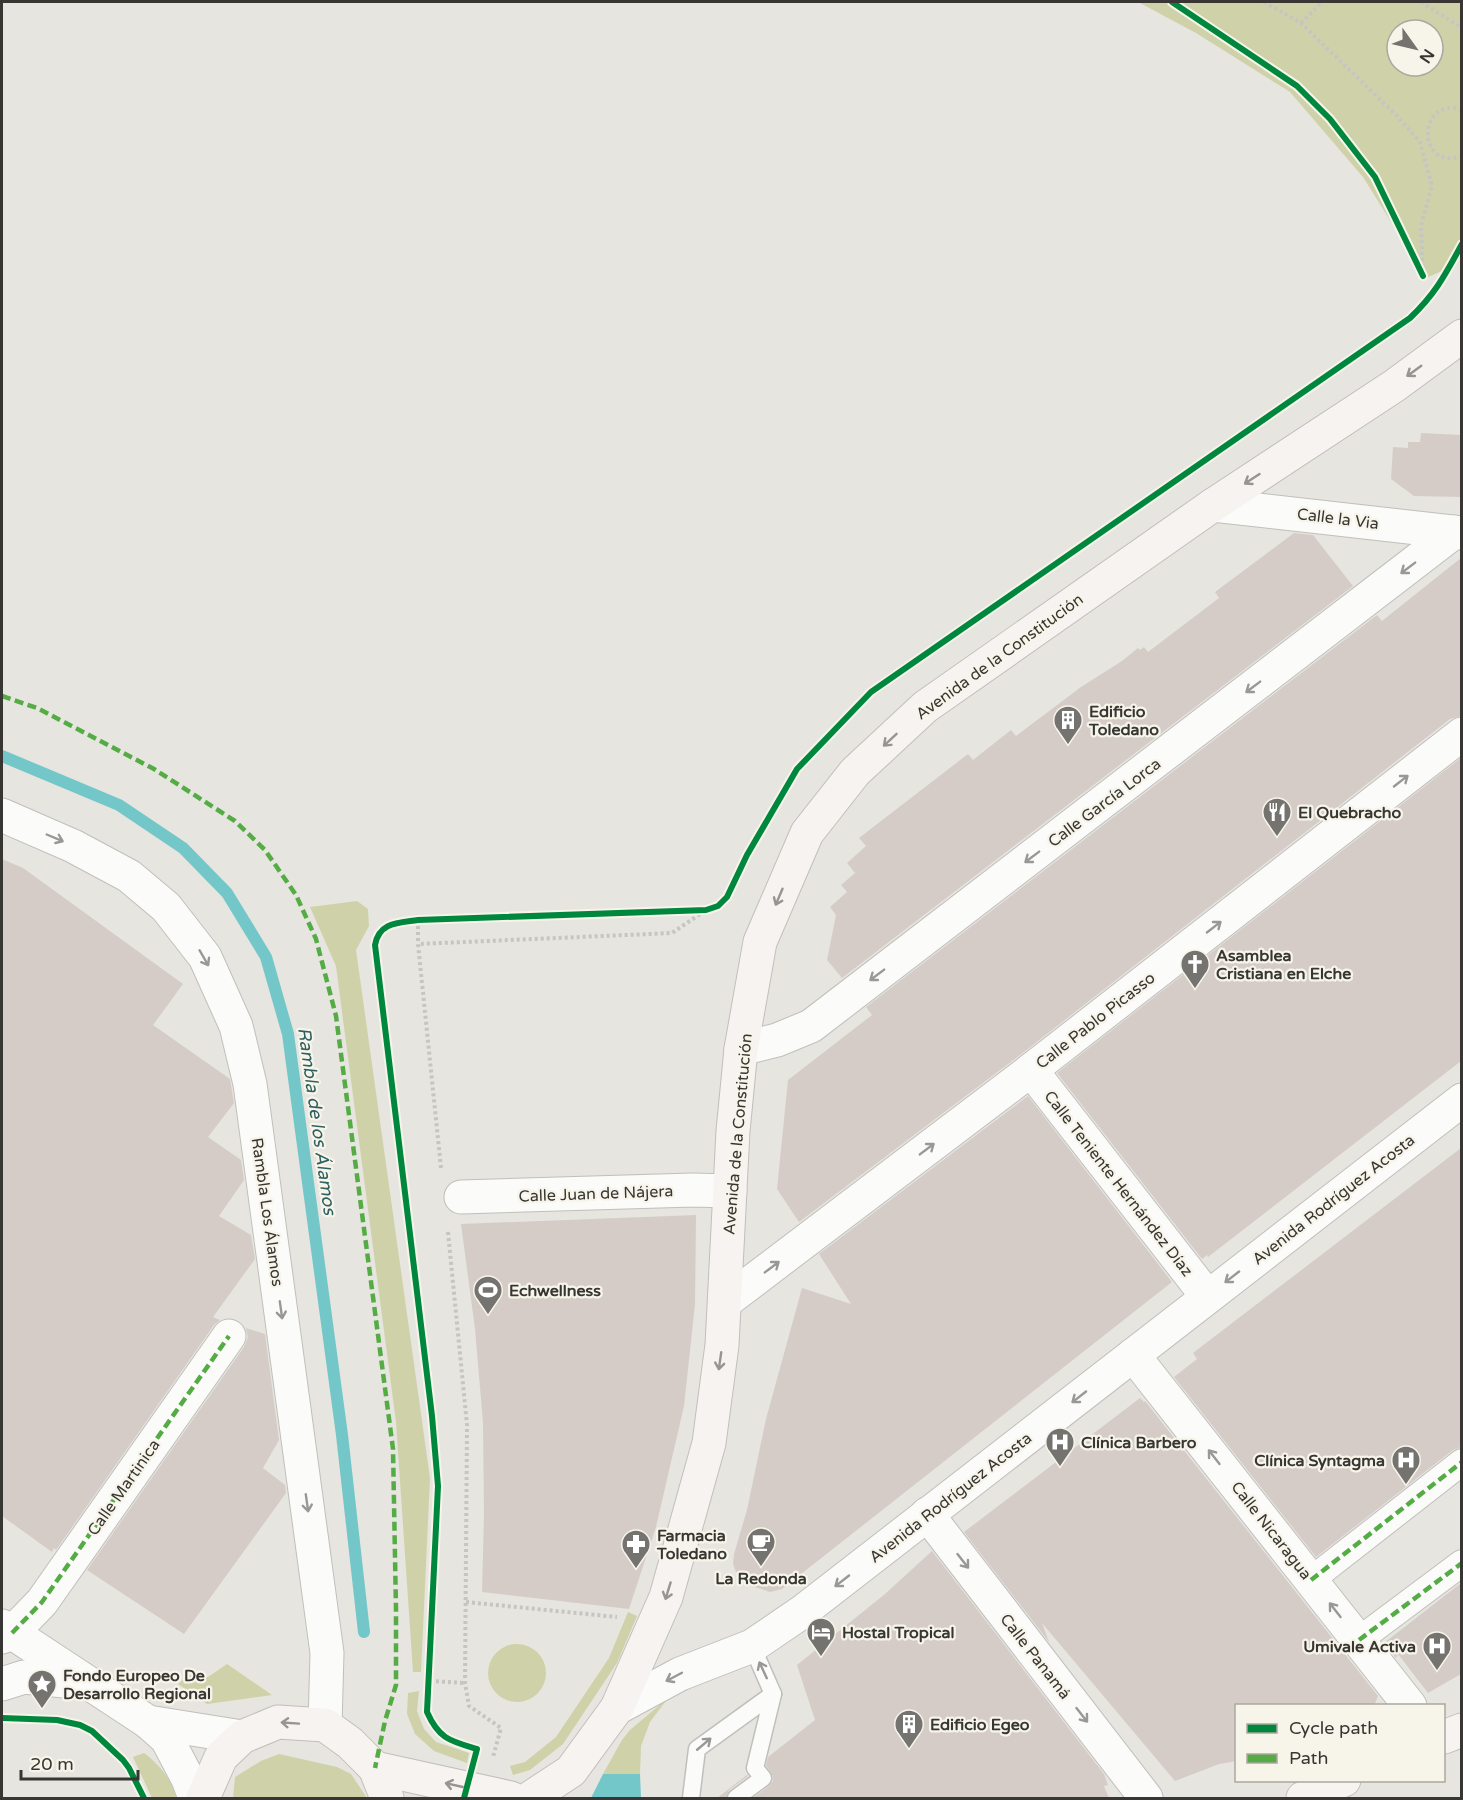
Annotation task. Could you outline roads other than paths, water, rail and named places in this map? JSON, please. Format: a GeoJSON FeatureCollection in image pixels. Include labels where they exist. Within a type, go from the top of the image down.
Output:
{"type":"FeatureCollection","features":[{"type":"Feature","properties":{"kind":"main road","name":"Avenida de la Constitución"},"geometry":{"type":"LineString","coordinates":[[571,1785],[617,1708],[666,1598],[709,1443],[722,1345],[730,1191],[741,1049],[760,942],[807,833],[855,772],[925,707],[1213,505],[1394,386],[1461,336]]}},
{"type":"Feature","properties":{"kind":"main road"},"geometry":{"type":"LineString","coordinates":[[203,1798],[221,1757],[242,1737],[278,1722],[325,1725],[350,1743],[375,1768],[387,1798]]}},
{"type":"Feature","properties":{"kind":"main road"},"geometry":{"type":"LineString","coordinates":[[1445,1736],[1461,1731]]}},
{"type":"Feature","properties":{"kind":"main road"},"geometry":{"type":"LineString","coordinates":[[375,1768],[511,1798]]}},
{"type":"Feature","properties":{"kind":"main road"},"geometry":{"type":"LineString","coordinates":[[1303,1798],[1339,1782]]}},
{"type":"Feature","properties":{"kind":"main road"},"geometry":{"type":"LineString","coordinates":[[530,1798],[571,1785]]}},
{"type":"Feature","properties":{"kind":"street","name":"Calle la Via"},"geometry":{"type":"LineString","coordinates":[[1213,505],[1458,533]]}},
{"type":"Feature","properties":{"kind":"street","name":"Calle García Lorca"},"geometry":{"type":"LineString","coordinates":[[741,1049],[777,1040],[811,1026],[1458,533]]}},
{"type":"Feature","properties":{"kind":"street","name":"Calle Pablo Picasso"},"geometry":{"type":"LineString","coordinates":[[725,1302],[1031,1070],[1461,734]]}},
{"type":"Feature","properties":{"kind":"street","name":"Rambla Los Álamos"},"geometry":{"type":"LineString","coordinates":[[2,815],[73,846],[129,876],[166,907],[205,957],[236,1026],[252,1095],[327,1653],[325,1725]]}},
{"type":"Feature","properties":{"kind":"street","name":"Calle Teniente Hernández Díaz"},"geometry":{"type":"LineString","coordinates":[[1031,1070],[1207,1296]]}},
{"type":"Feature","properties":{"kind":"street","name":"Avenida Rodríguez Acosta"},"geometry":{"type":"LineString","coordinates":[[617,1708],[680,1674],[752,1646],[802,1612],[1461,1100]]}},
{"type":"Feature","properties":{"kind":"street","name":"Calle Juan de Nájera"},"geometry":{"type":"LineString","coordinates":[[461,1197],[693,1190],[730,1191]]}},
{"type":"Feature","properties":{"kind":"street","name":"Calle Martinica"},"geometry":{"type":"LineString","coordinates":[[5,1632],[42,1602],[230,1336]]}},
{"type":"Feature","properties":{"kind":"street","name":"Calle Nicaragua"},"geometry":{"type":"LineString","coordinates":[[1133,1355],[1408,1704]]}},
{"type":"Feature","properties":{"kind":"street"},"geometry":{"type":"LineString","coordinates":[[1311,1580],[1461,1462]]}},
{"type":"Feature","properties":{"kind":"street","name":"Calle Panamá"},"geometry":{"type":"LineString","coordinates":[[927,1514],[1146,1798]]}},
{"type":"Feature","properties":{"kind":"street"},"geometry":{"type":"LineString","coordinates":[[1359,1640],[1461,1563]]}},
{"type":"Feature","properties":{"kind":"street"},"geometry":{"type":"LineString","coordinates":[[5,1632],[148,1722],[167,1739],[188,1779],[195,1798]]}},
{"type":"Feature","properties":{"kind":"street"},"geometry":{"type":"LineString","coordinates":[[2,1684],[24,1677],[88,1683]]}},
{"type":"Feature","properties":{"kind":"street"},"geometry":{"type":"LineString","coordinates":[[148,1722],[242,1737]]}},
{"type":"Feature","properties":{"kind":"lane"},"geometry":{"type":"LineString","coordinates":[[736,1798],[763,1778],[755,1768],[774,1694],[752,1646]]}},
{"type":"Feature","properties":{"kind":"lane"},"geometry":{"type":"LineString","coordinates":[[692,1798],[697,1749],[774,1694]]}},
{"type":"Feature","properties":{"kind":"water"},"geometry":{"type":"Polygon","coordinates":[[[603,1774],[640,1774],[641,1798],[591,1798],[603,1774]]]}},
{"type":"Feature","properties":{"kind":"waterway","name":"Rambla de los Álamos"},"geometry":{"type":"LineString","coordinates":[[2,756],[119,805],[183,848],[227,893],[266,957],[288,1034],[342,1435],[364,1632]]}},
{"type":"Feature","properties":{"kind":"place","name":"Edificio Toledano"},"geometry":{"type":"Point","coordinates":[1068,746]}},
{"type":"Feature","properties":{"kind":"place","name":"El Quebracho"},"geometry":{"type":"Point","coordinates":[1277,838]}},
{"type":"Feature","properties":{"kind":"place","name":"Asamblea Cristiana en Elche"},"geometry":{"type":"Point","coordinates":[1195,990]}},
{"type":"Feature","properties":{"kind":"place","name":"Echwellness"},"geometry":{"type":"Point","coordinates":[488,1316]}},
{"type":"Feature","properties":{"kind":"place","name":"Clínica Barbero"},"geometry":{"type":"Point","coordinates":[1060,1468]}},
{"type":"Feature","properties":{"kind":"place","name":"Clínica Syntagma"},"geometry":{"type":"Point","coordinates":[1406,1486]}},
{"type":"Feature","properties":{"kind":"place","name":"La Redonda"},"geometry":{"type":"Point","coordinates":[761,1568]}},
{"type":"Feature","properties":{"kind":"place","name":"Farmacia Toledano"},"geometry":{"type":"Point","coordinates":[636,1570]}},
{"type":"Feature","properties":{"kind":"place","name":"Hostal Tropical"},"geometry":{"type":"Point","coordinates":[821,1658]}},
{"type":"Feature","properties":{"kind":"place","name":"Umivale Activa"},"geometry":{"type":"Point","coordinates":[1437,1672]}},
{"type":"Feature","properties":{"kind":"place","name":"Fondo Europeo De Desarrollo Regional"},"geometry":{"type":"Point","coordinates":[42,1710]}},
{"type":"Feature","properties":{"kind":"place","name":"Edificio Egeo"},"geometry":{"type":"Point","coordinates":[909,1750]}}]}
